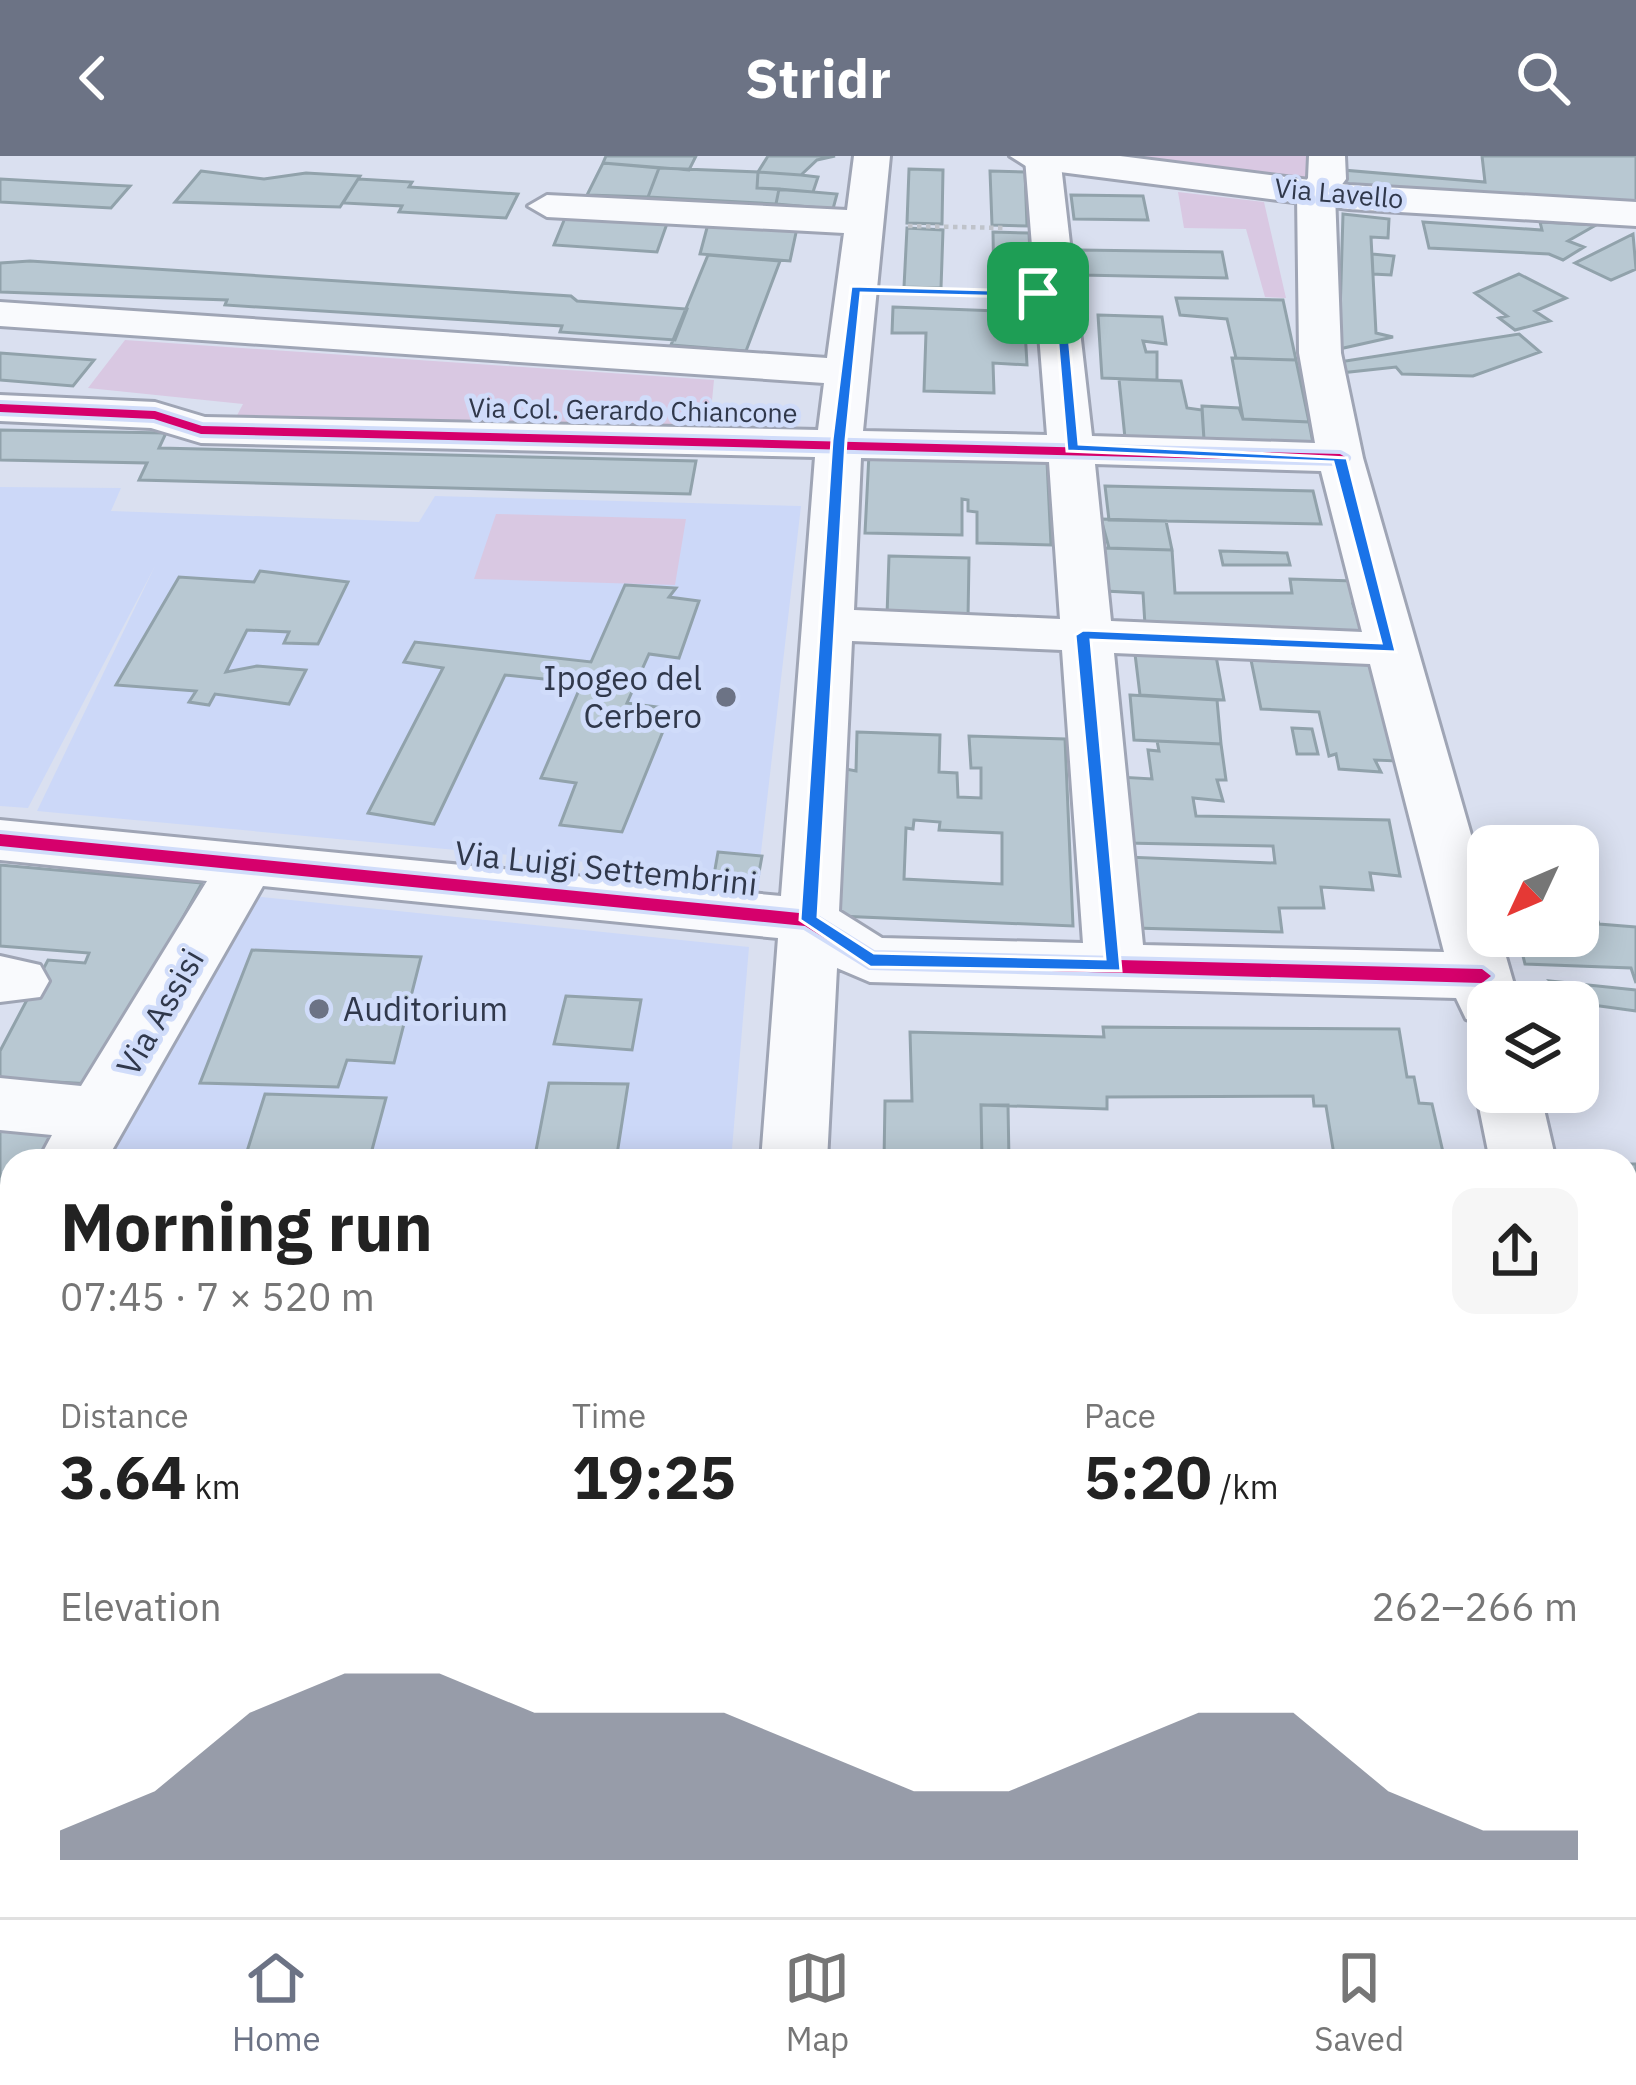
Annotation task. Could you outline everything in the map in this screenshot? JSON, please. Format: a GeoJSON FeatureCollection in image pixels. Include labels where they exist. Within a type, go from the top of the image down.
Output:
{"type":"FeatureCollection","features":[{"type":"Feature","properties":{"kind":"street"},"geometry":{"type":"LineString","coordinates":[[795,1149],[839,440],[872,156]]}},
{"type":"Feature","properties":{"kind":"street"},"geometry":{"type":"LineString","coordinates":[[1058,159],[1051,230],[1115,966]]}},
{"type":"Feature","properties":{"kind":"street","name":"Via Lavello"},"geometry":{"type":"LineString","coordinates":[[1058,159],[1322,175],[1636,214]]}},
{"type":"Feature","properties":{"kind":"street"},"geometry":{"type":"LineString","coordinates":[[1322,175],[1320,353],[1340,458],[1483,981]]}},
{"type":"Feature","properties":{"kind":"street"},"geometry":{"type":"LineString","coordinates":[[547,206],[864,224]]}},
{"type":"Feature","properties":{"kind":"street","name":"Via Col. Gerardo Chiancone"},"geometry":{"type":"LineString","coordinates":[[0,314],[847,371]]}},
{"type":"Feature","properties":{"kind":"street","name":"Via Col. Gerardo Chiancone"},"geometry":{"type":"LineString","coordinates":[[0,408],[155,415],[201,430],[696,442],[839,440],[1340,458]]}},
{"type":"Feature","properties":{"kind":"street"},"geometry":{"type":"LineString","coordinates":[[828,624],[1391,649]]}},
{"type":"Feature","properties":{"kind":"street","name":"Via Luigi Settembrini"},"geometry":{"type":"LineString","coordinates":[[0,840],[809,920],[870,960],[1115,966],[1467,988]]}},
{"type":"Feature","properties":{"kind":"street","name":"Via Assisi"},"geometry":{"type":"LineString","coordinates":[[86,1137],[248,862]]}},
{"type":"Feature","properties":{"kind":"street"},"geometry":{"type":"LineString","coordinates":[[0,1104],[86,1137]]}},
{"type":"Feature","properties":{"kind":"street"},"geometry":{"type":"LineString","coordinates":[[1513,1113],[1520,1149]]}},
{"type":"Feature","properties":{"kind":"path"},"geometry":{"type":"LineString","coordinates":[[864,224],[1051,230]]}},
{"type":"Feature","properties":{"kind":"path"},"geometry":{"type":"LineString","coordinates":[[855,289],[1060,294]]}},
{"type":"Feature","properties":{"kind":"shaded area"},"geometry":{"type":"Polygon","coordinates":[[[1106,156],[1312,156],[1313,185],[1106,156]]]}},
{"type":"Feature","properties":{"kind":"shaded area"},"geometry":{"type":"Polygon","coordinates":[[[1178,192],[1264,202],[1286,298],[1265,297],[1246,229],[1184,228],[1178,192]]]}},
{"type":"Feature","properties":{"kind":"shaded area"},"geometry":{"type":"Polygon","coordinates":[[[125,340],[714,380],[709,432],[233,423],[243,404],[88,388],[125,340]]]}},
{"type":"Feature","properties":{"kind":"shaded area"},"geometry":{"type":"Polygon","coordinates":[[[0,487],[121,488],[111,511],[419,522],[435,496],[801,506],[758,878],[37,811],[155,566],[28,808],[0,806],[0,487]]]}},
{"type":"Feature","properties":{"kind":"shaded area"},"geometry":{"type":"Polygon","coordinates":[[[496,514],[686,519],[675,585],[474,579],[496,514]]]}},
{"type":"Feature","properties":{"kind":"shaded area"},"geometry":{"type":"Polygon","coordinates":[[[252,896],[749,947],[732,1149],[115,1149],[252,896]]]}},
{"type":"Feature","properties":{"kind":"building"},"geometry":{"type":"Polygon","coordinates":[[[606,156],[696,156],[689,170],[603,163],[606,156]]]}},
{"type":"Feature","properties":{"kind":"building"},"geometry":{"type":"Polygon","coordinates":[[[768,156],[835,156],[817,160],[801,175],[758,172],[768,156]]]}},
{"type":"Feature","properties":{"kind":"building"},"geometry":{"type":"Polygon","coordinates":[[[1482,156],[1636,156],[1636,206],[1342,184],[1342,170],[1485,182],[1482,156]]]}},
{"type":"Feature","properties":{"kind":"building"},"geometry":{"type":"Polygon","coordinates":[[[603,163],[659,168],[648,197],[587,195],[603,163]]]}},
{"type":"Feature","properties":{"kind":"building"},"geometry":{"type":"Polygon","coordinates":[[[659,168],[758,172],[757,188],[779,189],[776,204],[648,197],[659,168]]]}},
{"type":"Feature","properties":{"kind":"building"},"geometry":{"type":"Polygon","coordinates":[[[909,169],[943,170],[942,224],[907,223],[909,169]]]}},
{"type":"Feature","properties":{"kind":"building"},"geometry":{"type":"Polygon","coordinates":[[[201,171],[264,179],[306,173],[360,176],[340,207],[175,202],[201,171]]]}},
{"type":"Feature","properties":{"kind":"building"},"geometry":{"type":"Polygon","coordinates":[[[990,171],[1025,172],[1027,226],[992,225],[990,171]]]}},
{"type":"Feature","properties":{"kind":"building"},"geometry":{"type":"Polygon","coordinates":[[[758,172],[818,177],[813,192],[757,188],[758,172]]]}},
{"type":"Feature","properties":{"kind":"building"},"geometry":{"type":"Polygon","coordinates":[[[0,179],[130,186],[111,208],[0,202],[0,179]]]}},
{"type":"Feature","properties":{"kind":"building"},"geometry":{"type":"Polygon","coordinates":[[[358,179],[518,194],[506,218],[399,212],[402,206],[343,203],[358,179]]]}},
{"type":"Feature","properties":{"kind":"building"},"geometry":{"type":"Polygon","coordinates":[[[779,189],[837,194],[833,209],[776,204],[779,189]]]}},
{"type":"Feature","properties":{"kind":"building"},"geometry":{"type":"Polygon","coordinates":[[[1071,195],[1143,196],[1148,220],[1074,219],[1071,195]]]}},
{"type":"Feature","properties":{"kind":"building"},"geometry":{"type":"Polygon","coordinates":[[[567,213],[669,218],[657,252],[554,245],[567,213]]]}},
{"type":"Feature","properties":{"kind":"building"},"geometry":{"type":"Polygon","coordinates":[[[1343,214],[1389,219],[1388,238],[1371,237],[1376,333],[1393,337],[1339,349],[1343,214]]]}},
{"type":"Feature","properties":{"kind":"building"},"geometry":{"type":"Polygon","coordinates":[[[1423,222],[1542,230],[1540,222],[1596,225],[1568,241],[1584,247],[1563,260],[1549,254],[1429,248],[1423,222]]]}},
{"type":"Feature","properties":{"kind":"building"},"geometry":{"type":"Polygon","coordinates":[[[708,224],[797,228],[790,261],[700,254],[708,224]]]}},
{"type":"Feature","properties":{"kind":"building"},"geometry":{"type":"Polygon","coordinates":[[[907,228],[943,230],[941,288],[904,287],[907,228]]]}},
{"type":"Feature","properties":{"kind":"building"},"geometry":{"type":"Polygon","coordinates":[[[993,232],[1029,233],[1032,292],[994,291],[993,232]]]}},
{"type":"Feature","properties":{"kind":"building"},"geometry":{"type":"Polygon","coordinates":[[[1633,234],[1636,269],[1611,280],[1575,263],[1633,234]]]}},
{"type":"Feature","properties":{"kind":"building"},"geometry":{"type":"Polygon","coordinates":[[[1079,250],[1222,252],[1227,278],[1081,275],[1079,250]]]}},
{"type":"Feature","properties":{"kind":"building"},"geometry":{"type":"Polygon","coordinates":[[[1372,254],[1394,256],[1391,275],[1373,274],[1372,254]]]}},
{"type":"Feature","properties":{"kind":"building"},"geometry":{"type":"Polygon","coordinates":[[[708,255],[780,261],[746,351],[671,345],[708,255]]]}},
{"type":"Feature","properties":{"kind":"building"},"geometry":{"type":"Polygon","coordinates":[[[30,261],[571,296],[577,301],[687,309],[675,340],[560,332],[562,326],[225,305],[227,300],[0,292],[0,263],[30,261]]]}},
{"type":"Feature","properties":{"kind":"building"},"geometry":{"type":"Polygon","coordinates":[[[1519,274],[1566,298],[1535,311],[1550,321],[1515,330],[1499,318],[1507,316],[1475,293],[1519,274]]]}},
{"type":"Feature","properties":{"kind":"building"},"geometry":{"type":"Polygon","coordinates":[[[1176,298],[1283,300],[1296,360],[1236,358],[1227,319],[1180,315],[1176,298]]]}},
{"type":"Feature","properties":{"kind":"building"},"geometry":{"type":"Polygon","coordinates":[[[893,307],[1024,312],[1027,365],[993,363],[994,393],[924,391],[926,333],[892,333],[893,307]]]}},
{"type":"Feature","properties":{"kind":"building"},"geometry":{"type":"Polygon","coordinates":[[[1098,315],[1162,317],[1166,344],[1143,341],[1146,352],[1157,352],[1157,380],[1102,378],[1098,315]]]}},
{"type":"Feature","properties":{"kind":"building"},"geometry":{"type":"Polygon","coordinates":[[[1519,334],[1540,352],[1473,376],[1402,374],[1396,367],[1340,373],[1339,362],[1519,334]]]}},
{"type":"Feature","properties":{"kind":"building"},"geometry":{"type":"Polygon","coordinates":[[[0,353],[94,360],[73,386],[0,380],[0,353]]]}},
{"type":"Feature","properties":{"kind":"building"},"geometry":{"type":"Polygon","coordinates":[[[1232,358],[1296,360],[1309,422],[1243,419],[1232,358]]]}},
{"type":"Feature","properties":{"kind":"building"},"geometry":{"type":"Polygon","coordinates":[[[1119,379],[1181,381],[1187,408],[1202,410],[1204,440],[1125,438],[1119,379]]]}},
{"type":"Feature","properties":{"kind":"building"},"geometry":{"type":"Polygon","coordinates":[[[1202,406],[1239,408],[1243,419],[1309,422],[1313,443],[1204,440],[1202,406]]]}},
{"type":"Feature","properties":{"kind":"building"},"geometry":{"type":"Polygon","coordinates":[[[0,430],[166,433],[159,448],[696,461],[690,494],[139,480],[147,463],[0,460],[0,430]]]}},
{"type":"Feature","properties":{"kind":"building"},"geometry":{"type":"Polygon","coordinates":[[[869,454],[1047,461],[1051,545],[977,543],[977,512],[968,511],[968,500],[962,499],[962,535],[865,533],[869,454]]]}},
{"type":"Feature","properties":{"kind":"building"},"geometry":{"type":"Polygon","coordinates":[[[1105,486],[1313,491],[1321,524],[1109,520],[1105,486]]]}},
{"type":"Feature","properties":{"kind":"building"},"geometry":{"type":"Polygon","coordinates":[[[1101,519],[1166,521],[1172,550],[1109,548],[1101,519]]]}},
{"type":"Feature","properties":{"kind":"building"},"geometry":{"type":"Polygon","coordinates":[[[1101,548],[1172,550],[1175,593],[1292,593],[1290,579],[1354,581],[1361,604],[1353,604],[1362,632],[1145,625],[1143,593],[1105,591],[1101,548]]]}},
{"type":"Feature","properties":{"kind":"building"},"geometry":{"type":"Polygon","coordinates":[[[1220,551],[1287,553],[1290,565],[1223,565],[1220,551]]]}},
{"type":"Feature","properties":{"kind":"building"},"geometry":{"type":"Polygon","coordinates":[[[889,556],[969,558],[968,619],[887,616],[889,556]]]}},
{"type":"Feature","properties":{"kind":"building"},"geometry":{"type":"Polygon","coordinates":[[[260,571],[348,582],[318,644],[284,643],[289,632],[247,630],[226,672],[257,666],[306,670],[289,704],[215,694],[209,705],[189,702],[196,691],[116,685],[179,577],[254,582],[260,571]]]}},
{"type":"Feature","properties":{"kind":"building"},"geometry":{"type":"Polygon","coordinates":[[[625,585],[676,588],[669,597],[699,601],[679,658],[649,654],[627,703],[672,709],[622,832],[560,825],[576,783],[541,778],[582,683],[505,675],[434,824],[368,813],[443,668],[404,662],[415,642],[591,662],[625,585]]]}},
{"type":"Feature","properties":{"kind":"building"},"geometry":{"type":"Polygon","coordinates":[[[1135,654],[1216,656],[1224,700],[1140,695],[1135,654]]]}},
{"type":"Feature","properties":{"kind":"building"},"geometry":{"type":"Polygon","coordinates":[[[1251,660],[1372,665],[1397,761],[1375,760],[1381,772],[1339,769],[1336,754],[1329,756],[1319,712],[1261,709],[1251,660]]]}},
{"type":"Feature","properties":{"kind":"building"},"geometry":{"type":"Polygon","coordinates":[[[1130,695],[1217,700],[1221,744],[1134,740],[1130,695]]]}},
{"type":"Feature","properties":{"kind":"building"},"geometry":{"type":"Polygon","coordinates":[[[1292,728],[1312,729],[1318,754],[1297,754],[1292,728]]]}},
{"type":"Feature","properties":{"kind":"building"},"geometry":{"type":"Polygon","coordinates":[[[857,732],[940,735],[939,772],[957,773],[958,797],[981,798],[981,768],[971,768],[969,736],[1065,739],[1073,926],[839,916],[846,769],[856,771],[857,732]],[[914,820],[913,829],[906,828],[904,879],[1002,884],[1002,833],[939,830],[940,822],[914,820]]]}},
{"type":"Feature","properties":{"kind":"building"},"geometry":{"type":"Polygon","coordinates":[[[1157,741],[1221,744],[1226,780],[1217,780],[1223,801],[1193,798],[1196,816],[1389,820],[1400,876],[1370,873],[1373,890],[1321,887],[1324,908],[1279,908],[1282,932],[1134,928],[1127,857],[1275,863],[1273,846],[1125,843],[1120,777],[1152,779],[1148,750],[1159,751],[1157,741]]]}},
{"type":"Feature","properties":{"kind":"building"},"geometry":{"type":"Polygon","coordinates":[[[718,852],[762,856],[758,878],[714,875],[718,852]]]}},
{"type":"Feature","properties":{"kind":"building"},"geometry":{"type":"Polygon","coordinates":[[[0,865],[202,883],[92,1084],[0,1079],[0,1051],[48,960],[85,963],[89,953],[0,946],[0,865]]]}},
{"type":"Feature","properties":{"kind":"building"},"geometry":{"type":"Polygon","coordinates":[[[1599,924],[1636,927],[1636,983],[1631,968],[1525,964],[1523,957],[1599,957],[1599,924]]]}},
{"type":"Feature","properties":{"kind":"building","name":"Auditorium"},"geometry":{"type":"Polygon","coordinates":[[[252,950],[421,957],[394,1063],[347,1060],[338,1087],[200,1083],[252,950]]]}},
{"type":"Feature","properties":{"kind":"building"},"geometry":{"type":"Polygon","coordinates":[[[1599,986],[1636,990],[1636,1011],[1599,1006],[1599,986]]]}},
{"type":"Feature","properties":{"kind":"building"},"geometry":{"type":"Polygon","coordinates":[[[566,996],[641,1000],[632,1050],[554,1044],[566,996]]]}},
{"type":"Feature","properties":{"kind":"building"},"geometry":{"type":"Polygon","coordinates":[[[1103,1027],[1399,1029],[1407,1077],[1414,1077],[1419,1103],[1432,1104],[1442,1149],[1333,1149],[1326,1106],[1314,1106],[1313,1096],[1107,1097],[1107,1109],[981,1105],[982,1149],[884,1149],[885,1101],[912,1101],[910,1032],[1104,1037],[1103,1027]]]}},
{"type":"Feature","properties":{"kind":"building"},"geometry":{"type":"Polygon","coordinates":[[[549,1083],[628,1084],[618,1149],[536,1149],[549,1083]]]}},
{"type":"Feature","properties":{"kind":"building"},"geometry":{"type":"Polygon","coordinates":[[[265,1094],[386,1098],[372,1149],[248,1149],[265,1094]]]}},
{"type":"Feature","properties":{"kind":"building"},"geometry":{"type":"Polygon","coordinates":[[[981,1105],[1008,1105],[1009,1149],[982,1149],[981,1105]]]}},
{"type":"Feature","properties":{"kind":"building"},"geometry":{"type":"Polygon","coordinates":[[[0,1118],[67,1124],[52,1149],[0,1149],[0,1118]]]}},
{"type":"Feature","properties":{"kind":"cycle path"},"geometry":{"type":"LineString","coordinates":[[0,408],[155,415],[201,430],[1340,458]]}},
{"type":"Feature","properties":{"kind":"cycle path"},"geometry":{"type":"LineString","coordinates":[[0,840],[809,920],[870,960],[1482,976]]}},
{"type":"Feature","properties":{"kind":"place","name":"Ipogeo del Cerbero"},"geometry":{"type":"Point","coordinates":[726,697]}},
{"type":"Feature","properties":{"kind":"place","name":"Auditorium"},"geometry":{"type":"Point","coordinates":[319,1009]}},
{"type":"Feature","properties":{"kind":"route"},"geometry":{"type":"LineString","coordinates":[[855,289],[1038,293],[1060,294],[1072,448],[1340,458],[1391,649],[1083,635],[1115,966],[870,960],[809,920],[839,440],[855,289]]}}]}
